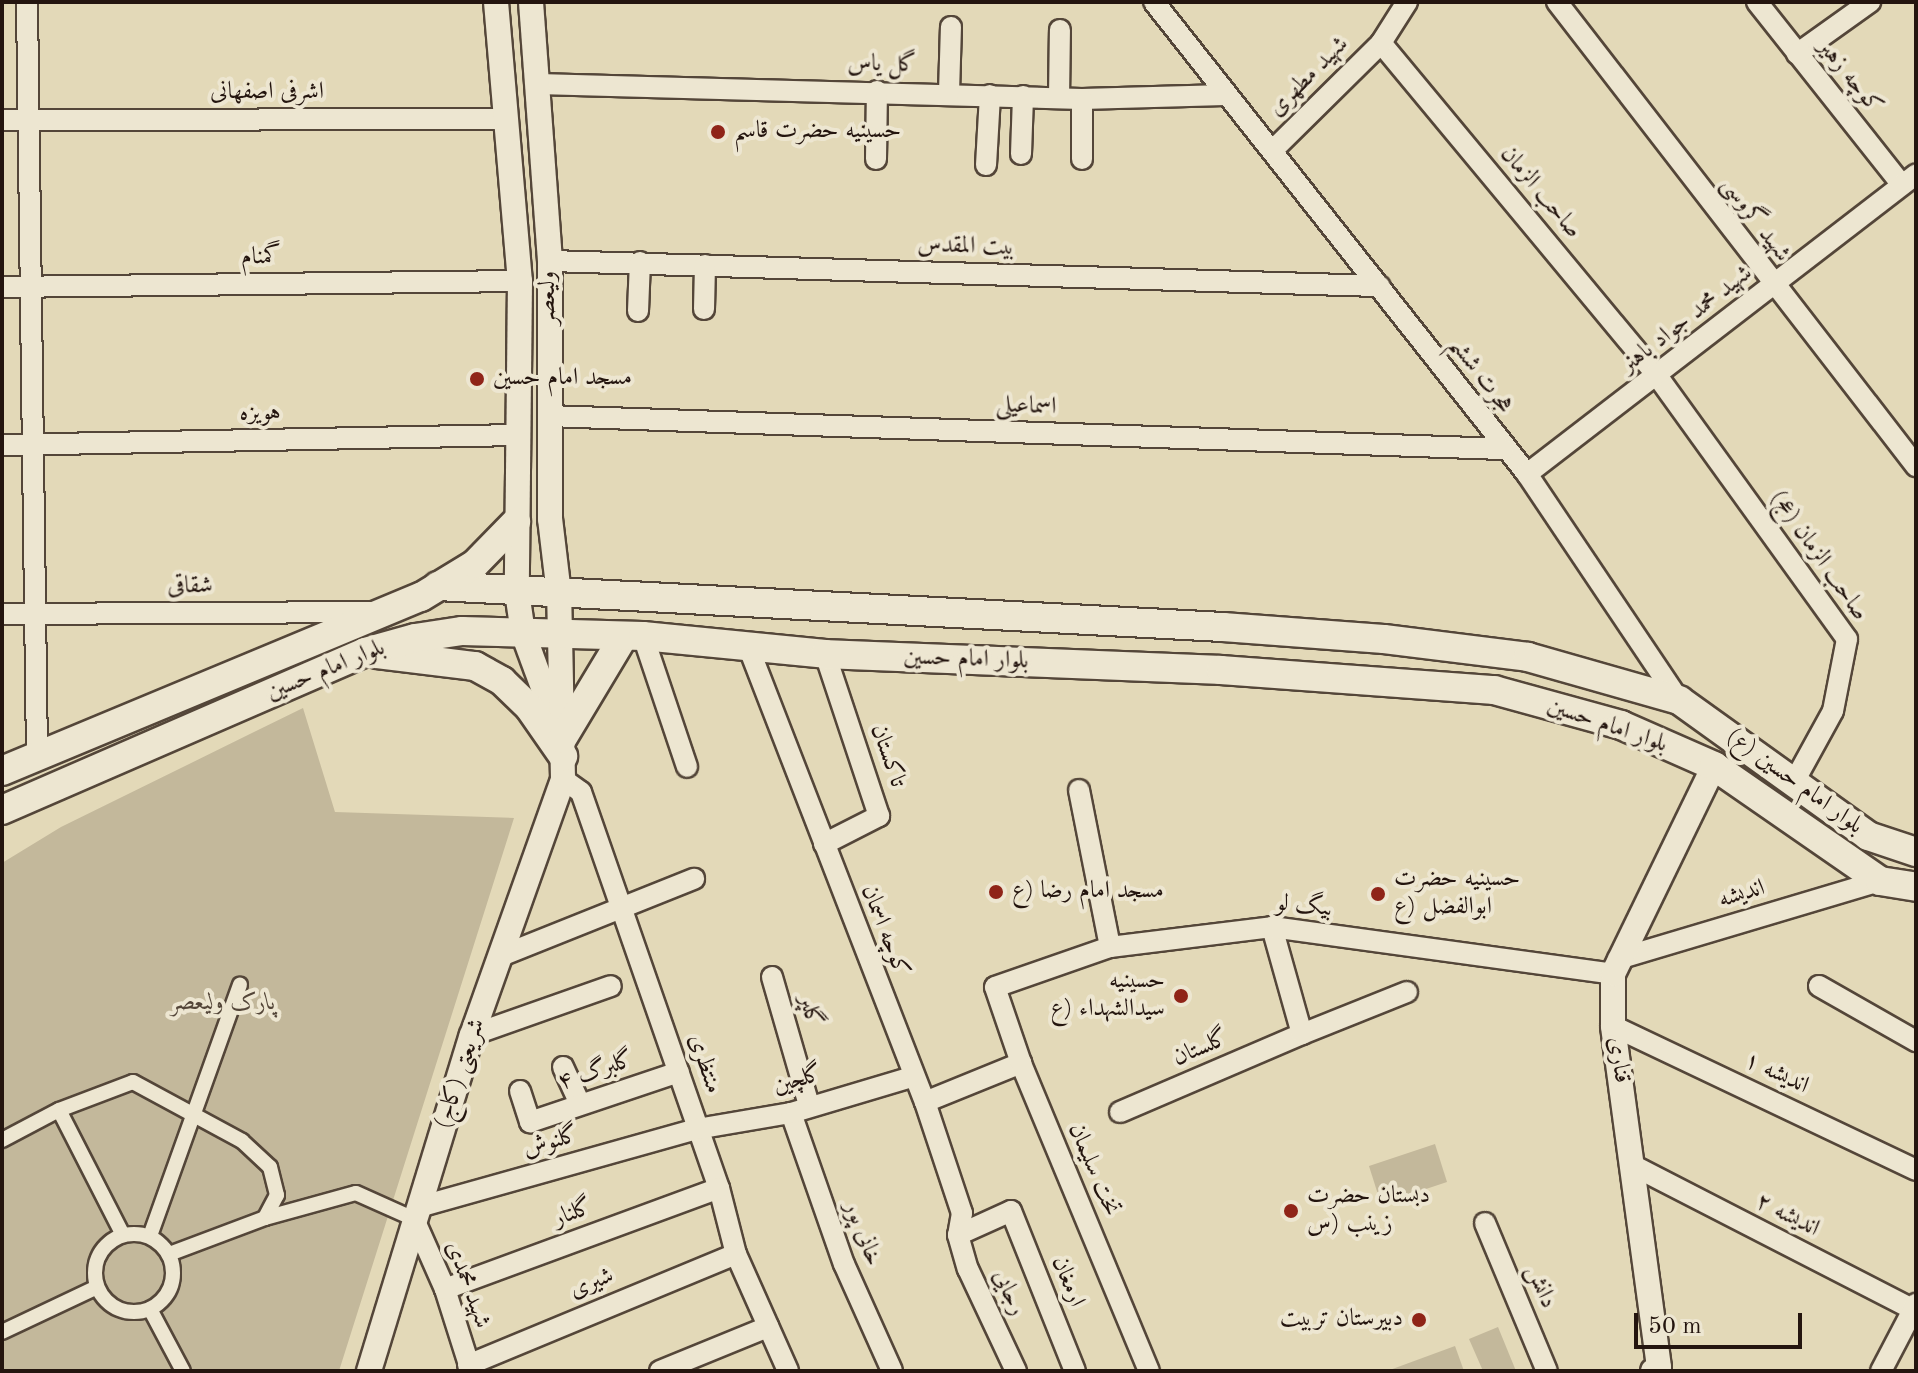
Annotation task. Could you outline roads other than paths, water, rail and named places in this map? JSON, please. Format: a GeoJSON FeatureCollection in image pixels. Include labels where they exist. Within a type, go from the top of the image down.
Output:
{"type":"FeatureCollection","features":[{"type":"Feature","properties":{"kind":"main road"},"geometry":{"type":"LineString","coordinates":[[438,586],[475,564],[516,522]]}},
{"type":"Feature","properties":{"kind":"main road","name":"بلوار امام حسین"},"geometry":{"type":"LineString","coordinates":[[2,771],[438,586],[1223,627],[1384,639],[1528,657],[1679,700]]}},
{"type":"Feature","properties":{"kind":"main road"},"geometry":{"type":"LineString","coordinates":[[1221,670],[1223,627]]}},
{"type":"Feature","properties":{"kind":"main road","name":"بلوار امام حسین"},"geometry":{"type":"LineString","coordinates":[[2,810],[365,652],[462,631],[634,636],[825,654],[1221,670],[1494,690],[1621,725],[1714,766],[1880,881],[1916,887]]}},
{"type":"Feature","properties":{"kind":"main road"},"geometry":{"type":"LineString","coordinates":[[365,652],[475,666],[529,707],[563,758],[634,636]]}},
{"type":"Feature","properties":{"kind":"main road","name":"بلوار امام حسین (ع)"},"geometry":{"type":"LineString","coordinates":[[1679,700],[1868,836],[1916,852]]}},
{"type":"Feature","properties":{"kind":"street"},"geometry":{"type":"LineString","coordinates":[[27,2],[37,756]]}},
{"type":"Feature","properties":{"kind":"street","name":"ولیعصر"},"geometry":{"type":"LineString","coordinates":[[496,2],[520,281],[517,592],[523,633],[563,758]]}},
{"type":"Feature","properties":{"kind":"street","name":"ولیعصر"},"geometry":{"type":"LineString","coordinates":[[531,2],[550,261],[550,519],[561,634]]}},
{"type":"Feature","properties":{"kind":"street","name":"هجرت ششم"},"geometry":{"type":"LineString","coordinates":[[1154,2],[1225,95],[1274,149],[1503,449],[1527,474],[1679,700]]}},
{"type":"Feature","properties":{"kind":"street","name":"شهید مطهری"},"geometry":{"type":"LineString","coordinates":[[1274,149],[1381,43],[1407,2]]}},
{"type":"Feature","properties":{"kind":"street","name":"شهید گروسی"},"geometry":{"type":"LineString","coordinates":[[1557,2],[1772,286],[1916,466]]}},
{"type":"Feature","properties":{"kind":"street","name":"کوچه زهیر"},"geometry":{"type":"LineString","coordinates":[[1757,2],[1797,54],[1909,180]]}},
{"type":"Feature","properties":{"kind":"street"},"geometry":{"type":"LineString","coordinates":[[1797,54],[1858,6]]}},
{"type":"Feature","properties":{"kind":"street"},"geometry":{"type":"LineString","coordinates":[[949,93],[951,27]]}},
{"type":"Feature","properties":{"kind":"street"},"geometry":{"type":"LineString","coordinates":[[1059,98],[1060,30]]}},
{"type":"Feature","properties":{"kind":"street","name":"صاحب الزمان"},"geometry":{"type":"LineString","coordinates":[[1381,43],[1658,377]]}},
{"type":"Feature","properties":{"kind":"street","name":"گل یاس"},"geometry":{"type":"LineString","coordinates":[[538,84],[1082,99],[1225,95]]}},
{"type":"Feature","properties":{"kind":"street"},"geometry":{"type":"LineString","coordinates":[[876,159],[877,91]]}},
{"type":"Feature","properties":{"kind":"street"},"geometry":{"type":"LineString","coordinates":[[986,165],[990,95]]}},
{"type":"Feature","properties":{"kind":"street"},"geometry":{"type":"LineString","coordinates":[[1021,154],[1023,96]]}},
{"type":"Feature","properties":{"kind":"street"},"geometry":{"type":"LineString","coordinates":[[1082,99],[1082,159]]}},
{"type":"Feature","properties":{"kind":"street","name":"اشرفی اصفهانی"},"geometry":{"type":"LineString","coordinates":[[2,120],[507,119]]}},
{"type":"Feature","properties":{"kind":"street","name":"شهید محمد جواد باهنر"},"geometry":{"type":"LineString","coordinates":[[1527,474],[1658,377],[1909,180]]}},
{"type":"Feature","properties":{"kind":"street","name":"بیت المقدس"},"geometry":{"type":"LineString","coordinates":[[550,261],[1380,286]]}},
{"type":"Feature","properties":{"kind":"street"},"geometry":{"type":"LineString","coordinates":[[638,311],[640,262]]}},
{"type":"Feature","properties":{"kind":"street"},"geometry":{"type":"LineString","coordinates":[[704,309],[705,265]]}},
{"type":"Feature","properties":{"kind":"street","name":"گمنام"},"geometry":{"type":"LineString","coordinates":[[2,287],[520,281]]}},
{"type":"Feature","properties":{"kind":"street","name":"صاحب الزمان (عج)"},"geometry":{"type":"LineString","coordinates":[[1658,377],[1847,639],[1833,711],[1794,782]]}},
{"type":"Feature","properties":{"kind":"street","name":"اسماعیلی"},"geometry":{"type":"LineString","coordinates":[[548,416],[1503,449]]}},
{"type":"Feature","properties":{"kind":"street","name":"هویزه"},"geometry":{"type":"LineString","coordinates":[[2,445],[519,435]]}},
{"type":"Feature","properties":{"kind":"street"},"geometry":{"type":"LineString","coordinates":[[516,522],[550,519]]}},
{"type":"Feature","properties":{"kind":"street","name":"شقاقی"},"geometry":{"type":"LineString","coordinates":[[2,614],[378,611]]}},
{"type":"Feature","properties":{"kind":"street","name":"شریعتی (کاج)"},"geometry":{"type":"LineString","coordinates":[[369,1371],[472,1035],[501,956],[563,758],[561,634]]}},
{"type":"Feature","properties":{"kind":"street"},"geometry":{"type":"LineString","coordinates":[[634,636],[687,767]]}},
{"type":"Feature","properties":{"kind":"street","name":"کوچه اسمان"},"geometry":{"type":"LineString","coordinates":[[748,646],[912,1077],[925,1102],[962,1213],[958,1235]]}},
{"type":"Feature","properties":{"kind":"street","name":"تاکستان"},"geometry":{"type":"LineString","coordinates":[[824,844],[879,816],[825,654]]}},
{"type":"Feature","properties":{"kind":"street","name":"منتظری"},"geometry":{"type":"LineString","coordinates":[[563,758],[581,792],[625,909],[719,1188],[736,1254],[788,1371]]}},
{"type":"Feature","properties":{"kind":"street","name":"قناری"},"geometry":{"type":"LineString","coordinates":[[1660,1370],[1613,1026],[1616,967],[1714,766]]}},
{"type":"Feature","properties":{"kind":"street"},"geometry":{"type":"LineString","coordinates":[[1079,790],[1110,947]]}},
{"type":"Feature","properties":{"kind":"street"},"geometry":{"type":"LineString","coordinates":[[501,956],[694,879]]}},
{"type":"Feature","properties":{"kind":"street","name":"اندیشه"},"geometry":{"type":"LineString","coordinates":[[1616,967],[1880,881]]}},
{"type":"Feature","properties":{"kind":"street"},"geometry":{"type":"LineString","coordinates":[[1272,927],[1302,1034]]}},
{"type":"Feature","properties":{"kind":"street","name":"بیگ لو"},"geometry":{"type":"LineString","coordinates":[[995,987],[1110,947],[1272,927],[1616,967]]}},
{"type":"Feature","properties":{"kind":"street","name":"گلپر"},"geometry":{"type":"LineString","coordinates":[[772,977],[800,1109]]}},
{"type":"Feature","properties":{"kind":"street"},"geometry":{"type":"LineString","coordinates":[[150,1236],[191,1110],[240,985]]}},
{"type":"Feature","properties":{"kind":"street"},"geometry":{"type":"LineString","coordinates":[[472,1035],[611,986]]}},
{"type":"Feature","properties":{"kind":"street"},"geometry":{"type":"LineString","coordinates":[[1819,986],[1916,1041]]}},
{"type":"Feature","properties":{"kind":"street","name":"تخت سلیمان"},"geometry":{"type":"LineString","coordinates":[[995,987],[1021,1063],[1149,1371]]}},
{"type":"Feature","properties":{"kind":"street","name":"گلستان"},"geometry":{"type":"LineString","coordinates":[[1120,1112],[1407,992]]}},
{"type":"Feature","properties":{"kind":"street","name":"اندیشه ۱"},"geometry":{"type":"LineString","coordinates":[[1613,1026],[1916,1170]]}},
{"type":"Feature","properties":{"kind":"street"},"geometry":{"type":"LineString","coordinates":[[925,1102],[1021,1063]]}},
{"type":"Feature","properties":{"kind":"street"},"geometry":{"type":"LineString","coordinates":[[563,1067],[580,1104]]}},
{"type":"Feature","properties":{"kind":"street","name":"گلبرگ ۴"},"geometry":{"type":"LineString","coordinates":[[520,1091],[530,1122],[679,1072]]}},
{"type":"Feature","properties":{"kind":"street","name":"گلچین"},"geometry":{"type":"LineString","coordinates":[[697,1129],[800,1109],[912,1077]]}},
{"type":"Feature","properties":{"kind":"street"},"geometry":{"type":"LineString","coordinates":[[2,1140],[59,1110],[133,1082],[191,1110],[242,1141],[270,1167],[277,1195],[265,1218]]}},
{"type":"Feature","properties":{"kind":"street","name":"خانی پور"},"geometry":{"type":"LineString","coordinates":[[800,1109],[844,1264],[892,1371]]}},
{"type":"Feature","properties":{"kind":"street"},"geometry":{"type":"LineString","coordinates":[[59,1110],[123,1235]]}},
{"type":"Feature","properties":{"kind":"street","name":"گلنوش"},"geometry":{"type":"LineString","coordinates":[[416,1213],[697,1129]]}},
{"type":"Feature","properties":{"kind":"street","name":"اندیشه ۲"},"geometry":{"type":"LineString","coordinates":[[1634,1166],[1915,1308]]}},
{"type":"Feature","properties":{"kind":"street","name":"گلنار"},"geometry":{"type":"LineString","coordinates":[[445,1289],[719,1188]]}},
{"type":"Feature","properties":{"kind":"street"},"geometry":{"type":"LineString","coordinates":[[169,1254],[265,1218],[356,1193],[416,1213]]}},
{"type":"Feature","properties":{"kind":"street","name":"ارمغان"},"geometry":{"type":"LineString","coordinates":[[958,1235],[1011,1211],[1075,1371]]}},
{"type":"Feature","properties":{"kind":"street","name":"شهید محمدی"},"geometry":{"type":"LineString","coordinates":[[416,1213],[445,1289],[469,1368]]}},
{"type":"Feature","properties":{"kind":"street","name":"دانش"},"geometry":{"type":"LineString","coordinates":[[1485,1223],[1547,1371]]}},
{"type":"Feature","properties":{"kind":"street"},"geometry":{"type":"LineString","coordinates":[[123,1235],[150,1236],[169,1254],[173,1280],[161,1303],[150,1309],[125,1311],[103,1298],[97,1287],[94,1274],[101,1250],[123,1235]]}},
{"type":"Feature","properties":{"kind":"street","name":"رجایی"},"geometry":{"type":"LineString","coordinates":[[958,1235],[968,1269],[1016,1371]]}},
{"type":"Feature","properties":{"kind":"street","name":"شیری"},"geometry":{"type":"LineString","coordinates":[[469,1368],[736,1254]]}},
{"type":"Feature","properties":{"kind":"street"},"geometry":{"type":"LineString","coordinates":[[2,1332],[97,1287]]}},
{"type":"Feature","properties":{"kind":"street"},"geometry":{"type":"LineString","coordinates":[[1881,1371],[1915,1308]]}},
{"type":"Feature","properties":{"kind":"street"},"geometry":{"type":"LineString","coordinates":[[150,1309],[183,1371]]}},
{"type":"Feature","properties":{"kind":"street"},"geometry":{"type":"LineString","coordinates":[[660,1371],[768,1327]]}},
{"type":"Feature","properties":{"kind":"place","name":"حسینیه حضرت قاسم"},"geometry":{"type":"Point","coordinates":[718,132]}},
{"type":"Feature","properties":{"kind":"place","name":"مسجد امام حسین"},"geometry":{"type":"Point","coordinates":[477,379]}},
{"type":"Feature","properties":{"kind":"place","name":"مسجد امام رضا (ع"},"geometry":{"type":"Point","coordinates":[996,892]}},
{"type":"Feature","properties":{"kind":"place","name":"حسینیه حضرت ابوالفضل (ع"},"geometry":{"type":"Point","coordinates":[1378,894]}},
{"type":"Feature","properties":{"kind":"place","name":"حسینیه سیدالشهداء (ع"},"geometry":{"type":"Point","coordinates":[1181,996]}},
{"type":"Feature","properties":{"kind":"place","name":"دبستان حضرت زینب (س"},"geometry":{"type":"Point","coordinates":[1291,1211]}},
{"type":"Feature","properties":{"kind":"place","name":"دبیرستان تربیت"},"geometry":{"type":"Point","coordinates":[1419,1320]}},
{"type":"Feature","properties":{"kind":"park label","name":"پارک ولیعصر"},"geometry":{"type":"Point","coordinates":[223,1004]}}]}
